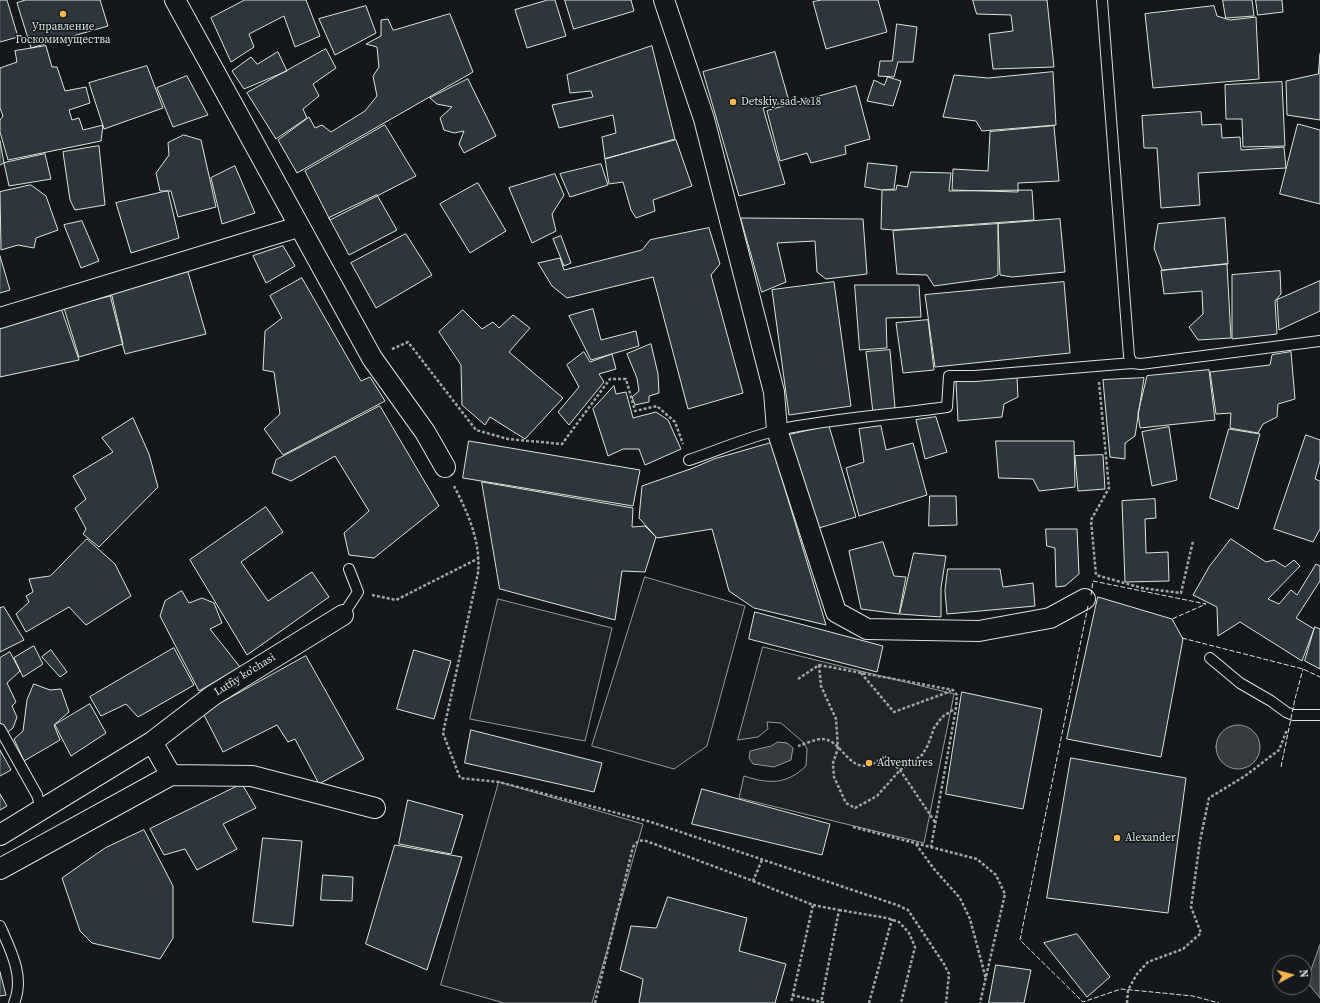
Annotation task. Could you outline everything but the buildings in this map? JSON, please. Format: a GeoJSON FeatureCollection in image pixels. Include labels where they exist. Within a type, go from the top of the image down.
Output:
{"type":"FeatureCollection","features":[{"type":"Feature","properties":{"kind":"street"},"geometry":{"type":"LineString","coordinates":[[175,0],[372,358],[425,432],[445,467]]}},
{"type":"Feature","properties":{"kind":"street"},"geometry":{"type":"LineString","coordinates":[[664,0],[706,127],[774,392],[777,430],[836,612],[867,629],[979,631],[1050,618],[1085,600]]}},
{"type":"Feature","properties":{"kind":"street"},"geometry":{"type":"LineString","coordinates":[[0,318],[298,226]]}},
{"type":"Feature","properties":{"kind":"street","name":"Lutfiy ko'chasi"},"geometry":{"type":"LineString","coordinates":[[0,835],[42,811],[152,742],[212,696],[343,614]]}},
{"type":"Feature","properties":{"kind":"street"},"geometry":{"type":"LineString","coordinates":[[152,742],[170,775]]}},
{"type":"Feature","properties":{"kind":"street"},"geometry":{"type":"LineString","coordinates":[[0,868],[170,775],[252,776],[375,808]]}},
{"type":"Feature","properties":{"kind":"lane"},"geometry":{"type":"LineString","coordinates":[[1102,0],[1129,356],[1132,363]]}},
{"type":"Feature","properties":{"kind":"lane"},"geometry":{"type":"LineString","coordinates":[[689,460],[777,430],[865,416],[900,414],[948,407],[949,376],[975,376],[1132,363],[1141,364],[1320,341]]}},
{"type":"Feature","properties":{"kind":"lane"},"geometry":{"type":"LineString","coordinates":[[343,614],[358,592],[349,569]]}},
{"type":"Feature","properties":{"kind":"lane"},"geometry":{"type":"LineString","coordinates":[[1210,658],[1240,683],[1290,714],[1320,715]]}},
{"type":"Feature","properties":{"kind":"lane"},"geometry":{"type":"LineString","coordinates":[[0,729],[37,795],[42,811]]}},
{"type":"Feature","properties":{"kind":"lane"},"geometry":{"type":"LineString","coordinates":[[0,926],[17,963],[18,993],[14,1003]]}},
{"type":"Feature","properties":{"kind":"path"},"geometry":{"type":"LineString","coordinates":[[372,358],[408,342],[476,430],[508,439],[537,443],[562,444],[610,378],[626,379],[634,411],[657,406],[675,422],[689,460]]}},
{"type":"Feature","properties":{"kind":"path"},"geometry":{"type":"LineString","coordinates":[[1097,366],[1109,488],[1091,520],[1096,575],[1142,588],[1181,593],[1193,541]]}},
{"type":"Feature","properties":{"kind":"path"},"geometry":{"type":"LineString","coordinates":[[445,467],[469,516],[480,558],[443,733],[460,778],[499,782],[651,822],[908,910],[949,974],[946,1003]]}},
{"type":"Feature","properties":{"kind":"path"},"geometry":{"type":"LineString","coordinates":[[358,592],[396,600],[480,558]]}},
{"type":"Feature","properties":{"kind":"path"},"geometry":{"type":"LineString","coordinates":[[819,665],[821,686],[836,719],[838,748],[834,763],[836,784],[846,803],[855,808],[877,796],[900,770],[922,755],[928,745],[934,728],[942,717],[956,708]]}},
{"type":"Feature","properties":{"kind":"path"},"geometry":{"type":"LineString","coordinates":[[798,679],[819,665],[952,690],[956,694],[956,708],[931,847]]}},
{"type":"Feature","properties":{"kind":"path"},"geometry":{"type":"LineString","coordinates":[[861,673],[894,712],[952,690]]}},
{"type":"Feature","properties":{"kind":"path"},"geometry":{"type":"LineString","coordinates":[[1127,1003],[1128,990],[1137,974],[1148,962],[1183,949],[1201,933],[1191,907],[1200,841],[1209,798],[1245,776],[1279,750],[1288,729],[1290,714]]}},
{"type":"Feature","properties":{"kind":"path"},"geometry":{"type":"LineString","coordinates":[[798,746],[822,739],[832,742],[848,758],[859,765],[869,766],[885,756],[900,770],[935,823]]}},
{"type":"Feature","properties":{"kind":"path"},"geometry":{"type":"LineString","coordinates":[[853,827],[977,859],[996,875],[1005,894],[980,1003]]}},
{"type":"Feature","properties":{"kind":"path"},"geometry":{"type":"LineString","coordinates":[[595,1003],[633,847],[637,841],[643,839],[813,905],[899,922],[909,933],[915,947],[901,1003]]}},
{"type":"Feature","properties":{"kind":"path"},"geometry":{"type":"LineString","coordinates":[[916,844],[934,869],[960,898],[970,919],[986,980]]}},
{"type":"Feature","properties":{"kind":"path"},"geometry":{"type":"LineString","coordinates":[[753,881],[762,860]]}},
{"type":"Feature","properties":{"kind":"path"},"geometry":{"type":"LineString","coordinates":[[791,1003],[813,905]]}},
{"type":"Feature","properties":{"kind":"path"},"geometry":{"type":"LineString","coordinates":[[821,1002],[839,910]]}},
{"type":"Feature","properties":{"kind":"path"},"geometry":{"type":"LineString","coordinates":[[869,1003],[892,920]]}},
{"type":"Feature","properties":{"kind":"path"},"geometry":{"type":"LineString","coordinates":[[792,995],[826,1003]]}},
{"type":"Feature","properties":{"kind":"shaded area"},"geometry":{"type":"Polygon","coordinates":[[[645,577],[745,606],[707,746],[674,769],[592,746],[645,577]]]}},
{"type":"Feature","properties":{"kind":"shaded area"},"geometry":{"type":"Polygon","coordinates":[[[498,599],[612,628],[585,741],[470,719],[498,599]]]}},
{"type":"Feature","properties":{"kind":"shaded area"},"geometry":{"type":"Polygon","coordinates":[[[763,647],[954,694],[924,843],[739,798],[744,776],[769,781],[784,780],[799,772],[806,766],[807,749],[803,742],[781,723],[767,722],[768,729],[758,737],[738,740],[763,647]]]}},
{"type":"Feature","properties":{"kind":"shaded area"},"geometry":{"type":"Polygon","coordinates":[[[1234,725],[1242,725],[1247,726],[1254,731],[1259,738],[1259,756],[1254,763],[1247,768],[1234,769],[1226,766],[1219,759],[1216,751],[1216,743],[1219,735],[1226,728],[1234,725]]]}},
{"type":"Feature","properties":{"kind":"shaded area"},"geometry":{"type":"Polygon","coordinates":[[[778,742],[787,743],[793,748],[791,760],[774,767],[753,764],[749,758],[750,751],[771,746],[778,742]]]}},
{"type":"Feature","properties":{"kind":"shaded area"},"geometry":{"type":"Polygon","coordinates":[[[499,782],[643,824],[592,1003],[504,1003],[441,985],[499,782]]]}},
{"type":"Feature","properties":{"kind":"shaded area"},"geometry":{"type":"Polygon","coordinates":[[[1320,945],[1320,998],[1312,988],[1312,968],[1320,945]]]}},
{"type":"Feature","properties":{"kind":"fence"},"geometry":{"type":"LineString","coordinates":[[1091,595],[1093,581],[1206,604],[1172,619],[1173,621]]}},
{"type":"Feature","properties":{"kind":"fence"},"geometry":{"type":"LineString","coordinates":[[1088,606],[1020,940],[1083,1002],[1121,989],[1193,996],[1219,1003]]}},
{"type":"Feature","properties":{"kind":"fence"},"geometry":{"type":"LineString","coordinates":[[1182,638],[1303,669],[1320,677]]}},
{"type":"Feature","properties":{"kind":"fence"},"geometry":{"type":"LineString","coordinates":[[1281,767],[1295,699],[1303,669]]}},
{"type":"Feature","properties":{"kind":"place","name":"Управление Госкомимущества"},"geometry":{"type":"Point","coordinates":[63,14]}},
{"type":"Feature","properties":{"kind":"place","name":"Detskiy sad №18"},"geometry":{"type":"Point","coordinates":[733,102]}},
{"type":"Feature","properties":{"kind":"place","name":"Adventures"},"geometry":{"type":"Point","coordinates":[869,763]}},
{"type":"Feature","properties":{"kind":"place","name":"Alexander"},"geometry":{"type":"Point","coordinates":[1117,838]}}]}
